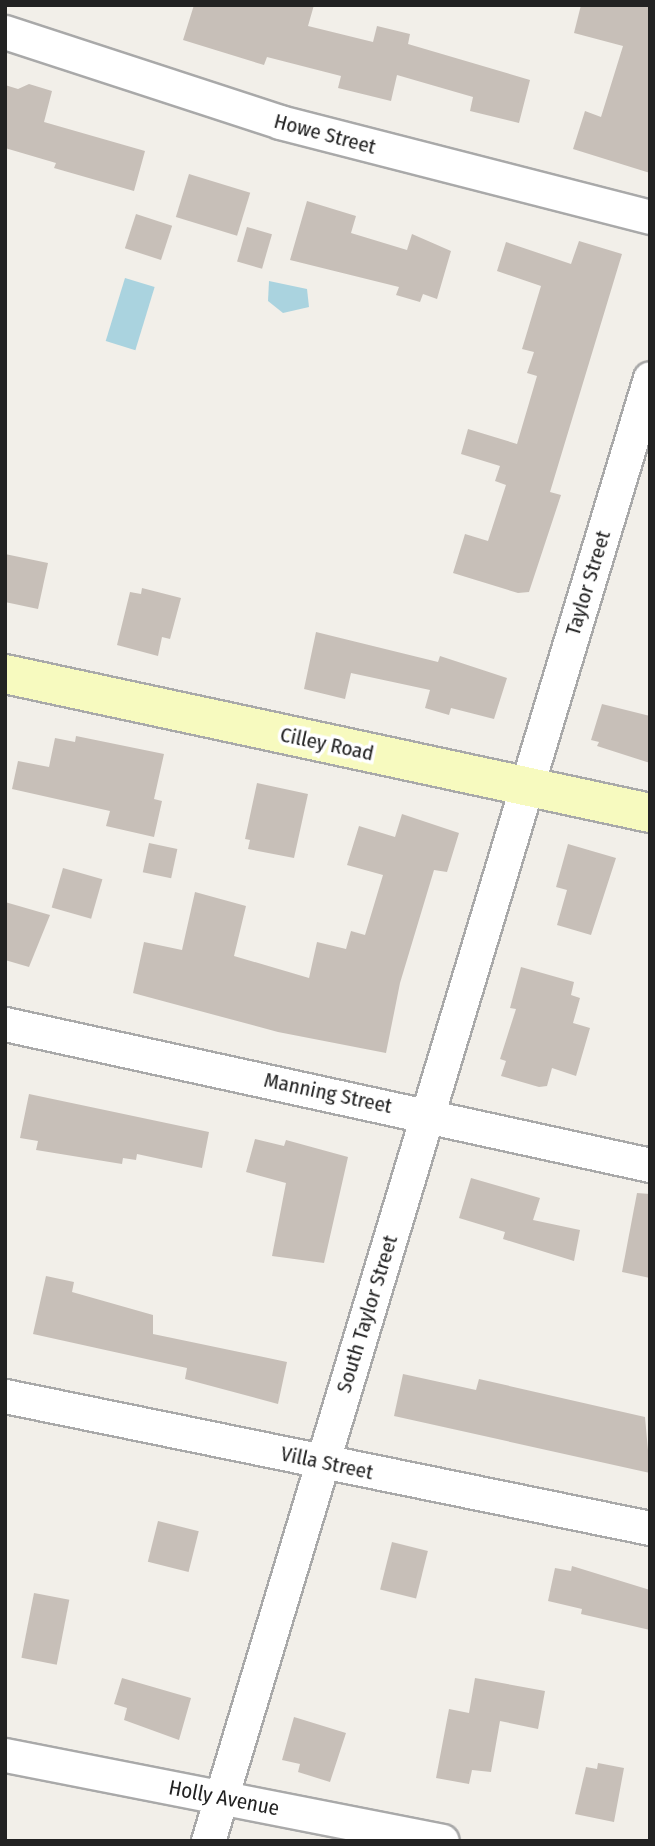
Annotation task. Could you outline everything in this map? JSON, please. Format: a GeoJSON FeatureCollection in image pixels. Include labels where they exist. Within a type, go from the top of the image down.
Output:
{"type":"FeatureCollection","features":[{"type":"Feature","properties":{"kind":"street","name":"Howe Street"},"geometry":{"type":"LineString","coordinates":[[5,32],[280,122],[650,217]]}},
{"type":"Feature","properties":{"kind":"street","name":"Taylor Street"},"geometry":{"type":"LineString","coordinates":[[526,787],[650,378]]}},
{"type":"Feature","properties":{"kind":"street","name":"Cilley Road"},"geometry":{"type":"LineString","coordinates":[[5,674],[650,813]]}},
{"type":"Feature","properties":{"kind":"street","name":"South Taylor Street"},"geometry":{"type":"LineString","coordinates":[[208,1841],[526,787]]}},
{"type":"Feature","properties":{"kind":"street","name":"Manning Street"},"geometry":{"type":"LineString","coordinates":[[5,1024],[650,1164]]}},
{"type":"Feature","properties":{"kind":"street","name":"Villa Street"},"geometry":{"type":"LineString","coordinates":[[5,1395],[650,1528]]}},
{"type":"Feature","properties":{"kind":"street","name":"Holly Avenue"},"geometry":{"type":"LineString","coordinates":[[5,1755],[442,1841]]}},
{"type":"Feature","properties":{"kind":"water"},"geometry":{"type":"Polygon","coordinates":[[[125,278],[155,287],[135,350],[106,341],[125,278]]]}},
{"type":"Feature","properties":{"kind":"water"},"geometry":{"type":"Polygon","coordinates":[[[269,281],[307,289],[309,307],[283,313],[268,301],[269,281]]]}},
{"type":"Feature","properties":{"kind":"building"},"geometry":{"type":"Polygon","coordinates":[[[194,5],[314,5],[308,26],[373,42],[377,26],[410,34],[408,44],[530,80],[519,123],[470,111],[473,97],[397,75],[391,101],[338,88],[341,76],[267,57],[264,65],[183,40],[194,5]]]}},
{"type":"Feature","properties":{"kind":"building"},"geometry":{"type":"Polygon","coordinates":[[[581,5],[650,5],[650,173],[573,149],[585,111],[601,117],[623,46],[574,33],[581,5]]]}},
{"type":"Feature","properties":{"kind":"building"},"geometry":{"type":"Polygon","coordinates":[[[29,84],[52,91],[44,122],[145,151],[134,191],[54,168],[56,163],[5,148],[5,85],[18,89],[29,84]]]}},
{"type":"Feature","properties":{"kind":"building"},"geometry":{"type":"Polygon","coordinates":[[[189,174],[250,193],[237,236],[176,217],[189,174]]]}},
{"type":"Feature","properties":{"kind":"building"},"geometry":{"type":"Polygon","coordinates":[[[307,201],[356,216],[351,233],[407,250],[412,234],[451,251],[437,299],[423,294],[420,302],[396,295],[399,287],[290,260],[307,201]]]}},
{"type":"Feature","properties":{"kind":"building"},"geometry":{"type":"Polygon","coordinates":[[[136,214],[172,226],[161,260],[125,248],[136,214]]]}},
{"type":"Feature","properties":{"kind":"building"},"geometry":{"type":"Polygon","coordinates":[[[247,227],[272,234],[262,269],[237,262],[247,227]]]}},
{"type":"Feature","properties":{"kind":"building"},"geometry":{"type":"Polygon","coordinates":[[[579,241],[622,254],[550,492],[561,495],[529,592],[518,593],[453,573],[465,534],[488,541],[506,485],[495,481],[500,466],[461,454],[468,429],[517,444],[537,376],[527,373],[534,352],[522,349],[541,286],[497,271],[506,242],[571,264],[579,241]]]}},
{"type":"Feature","properties":{"kind":"building"},"geometry":{"type":"Polygon","coordinates":[[[5,554],[48,563],[38,609],[5,602],[5,554]]]}},
{"type":"Feature","properties":{"kind":"building"},"geometry":{"type":"Polygon","coordinates":[[[142,588],[181,598],[170,639],[162,637],[158,656],[117,645],[130,592],[141,594],[142,588]]]}},
{"type":"Feature","properties":{"kind":"building"},"geometry":{"type":"Polygon","coordinates":[[[316,632],[438,662],[440,656],[507,678],[494,719],[451,708],[449,715],[425,708],[430,690],[351,673],[345,699],[304,689],[316,632]]]}},
{"type":"Feature","properties":{"kind":"building"},"geometry":{"type":"Polygon","coordinates":[[[602,704],[650,716],[650,763],[597,746],[599,742],[591,740],[602,704]]]}},
{"type":"Feature","properties":{"kind":"building"},"geometry":{"type":"Polygon","coordinates":[[[76,736],[164,754],[154,799],[162,801],[154,837],[106,826],[110,811],[12,789],[18,761],[49,767],[55,738],[75,742],[76,736]]]}},
{"type":"Feature","properties":{"kind":"building"},"geometry":{"type":"Polygon","coordinates":[[[257,783],[308,794],[294,858],[248,849],[250,840],[245,839],[257,783]]]}},
{"type":"Feature","properties":{"kind":"building"},"geometry":{"type":"Polygon","coordinates":[[[402,814],[459,833],[447,872],[434,870],[400,983],[386,1053],[278,1032],[133,993],[144,942],[182,950],[195,892],[246,906],[234,956],[309,978],[317,942],[346,949],[351,931],[365,935],[383,875],[347,865],[359,826],[395,837],[402,814]]]}},
{"type":"Feature","properties":{"kind":"building"},"geometry":{"type":"Polygon","coordinates":[[[149,843],[177,849],[171,878],[143,872],[149,843]]]}},
{"type":"Feature","properties":{"kind":"building"},"geometry":{"type":"Polygon","coordinates":[[[568,844],[616,858],[591,935],[557,925],[567,890],[556,887],[568,844]]]}},
{"type":"Feature","properties":{"kind":"building"},"geometry":{"type":"Polygon","coordinates":[[[63,868],[102,879],[91,919],[52,907],[63,868]]]}},
{"type":"Feature","properties":{"kind":"building"},"geometry":{"type":"Polygon","coordinates":[[[5,902],[50,915],[29,967],[5,960],[5,902]]]}},
{"type":"Feature","properties":{"kind":"building"},"geometry":{"type":"Polygon","coordinates":[[[521,967],[574,982],[571,995],[580,998],[573,1023],[590,1028],[576,1076],[552,1068],[547,1086],[539,1087],[501,1076],[506,1061],[500,1059],[516,1009],[510,1008],[521,967]]]}},
{"type":"Feature","properties":{"kind":"building"},"geometry":{"type":"Polygon","coordinates":[[[29,1094],[209,1132],[202,1168],[137,1154],[136,1160],[123,1158],[122,1164],[36,1150],[38,1141],[20,1138],[29,1094]]]}},
{"type":"Feature","properties":{"kind":"building"},"geometry":{"type":"Polygon","coordinates":[[[255,1139],[284,1146],[286,1140],[348,1157],[324,1263],[272,1256],[286,1183],[246,1172],[255,1139]]]}},
{"type":"Feature","properties":{"kind":"building"},"geometry":{"type":"Polygon","coordinates":[[[471,1178],[540,1198],[533,1220],[580,1230],[574,1261],[503,1239],[505,1232],[459,1218],[471,1178]]]}},
{"type":"Feature","properties":{"kind":"building"},"geometry":{"type":"Polygon","coordinates":[[[637,1193],[650,1194],[650,1278],[622,1272],[637,1193]]]}},
{"type":"Feature","properties":{"kind":"building"},"geometry":{"type":"Polygon","coordinates":[[[46,1276],[74,1282],[72,1292],[153,1315],[153,1334],[287,1362],[278,1404],[185,1379],[187,1368],[33,1334],[46,1276]]]}},
{"type":"Feature","properties":{"kind":"building"},"geometry":{"type":"Polygon","coordinates":[[[403,1374],[476,1390],[479,1379],[645,1417],[650,1473],[394,1416],[403,1374]]]}},
{"type":"Feature","properties":{"kind":"building"},"geometry":{"type":"Polygon","coordinates":[[[158,1521],[199,1531],[189,1572],[148,1562],[158,1521]]]}},
{"type":"Feature","properties":{"kind":"building"},"geometry":{"type":"Polygon","coordinates":[[[392,1542],[428,1551],[416,1598],[380,1590],[392,1542]]]}},
{"type":"Feature","properties":{"kind":"building"},"geometry":{"type":"Polygon","coordinates":[[[572,1566],[650,1590],[650,1630],[581,1614],[582,1609],[548,1601],[555,1568],[571,1571],[572,1566]]]}},
{"type":"Feature","properties":{"kind":"building"},"geometry":{"type":"Polygon","coordinates":[[[34,1593],[69,1600],[57,1665],[21,1658],[34,1593]]]}},
{"type":"Feature","properties":{"kind":"building"},"geometry":{"type":"Polygon","coordinates":[[[122,1678],[191,1698],[179,1740],[124,1720],[127,1708],[114,1704],[122,1678]]]}},
{"type":"Feature","properties":{"kind":"building"},"geometry":{"type":"Polygon","coordinates":[[[475,1678],[545,1691],[538,1729],[500,1721],[491,1772],[472,1770],[469,1784],[436,1778],[449,1709],[469,1713],[475,1678]]]}},
{"type":"Feature","properties":{"kind":"building"},"geometry":{"type":"Polygon","coordinates":[[[294,1717],[346,1733],[330,1782],[298,1772],[300,1764],[282,1760],[294,1717]]]}},
{"type":"Feature","properties":{"kind":"building"},"geometry":{"type":"Polygon","coordinates":[[[598,1763],[624,1768],[614,1822],[575,1814],[586,1767],[597,1769],[598,1763]]]}}]}
